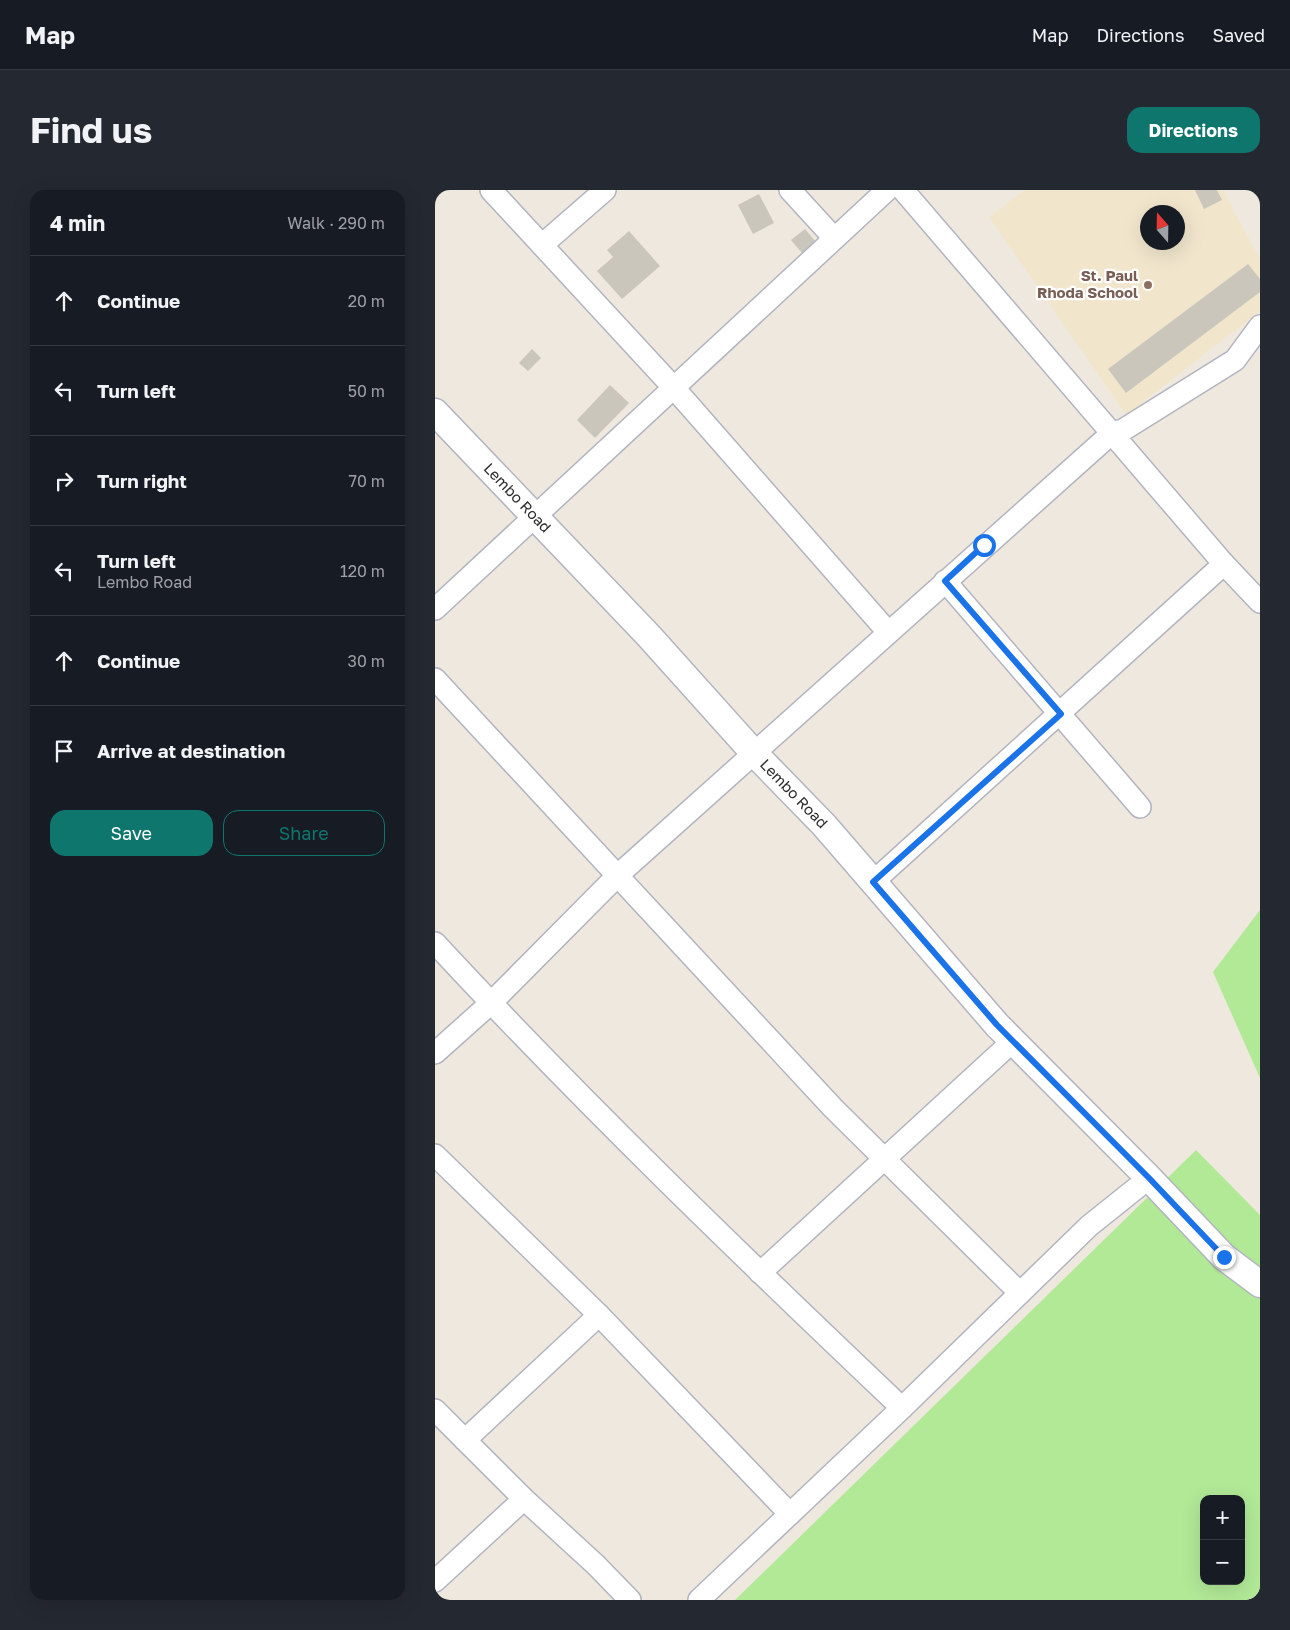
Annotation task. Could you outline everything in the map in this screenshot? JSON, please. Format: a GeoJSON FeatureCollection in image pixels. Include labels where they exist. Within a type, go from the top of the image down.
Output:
{"type":"FeatureCollection","features":[{"type":"Feature","properties":{"kind":"street"},"geometry":{"type":"LineString","coordinates":[[491,190],[674,388],[888,632]]}},
{"type":"Feature","properties":{"kind":"street"},"geometry":{"type":"LineString","coordinates":[[542,245],[605,190]]}},
{"type":"Feature","properties":{"kind":"street"},"geometry":{"type":"LineString","coordinates":[[789,190],[834,238]]}},
{"type":"Feature","properties":{"kind":"street"},"geometry":{"type":"LineString","coordinates":[[435,608],[887,190]]}},
{"type":"Feature","properties":{"kind":"street"},"geometry":{"type":"LineString","coordinates":[[903,190],[1224,564],[1260,602]]}},
{"type":"Feature","properties":{"kind":"street"},"geometry":{"type":"LineString","coordinates":[[435,1053],[491,1004],[618,875],[1112,433],[1123,430],[1235,360],[1260,326]]}},
{"type":"Feature","properties":{"kind":"street","name":"Lembo Road"},"geometry":{"type":"LineString","coordinates":[[438,423],[535,516],[648,635],[755,754],[824,826],[1013,1041],[1149,1178],[1224,1257],[1260,1284]]}},
{"type":"Feature","properties":{"kind":"street"},"geometry":{"type":"LineString","coordinates":[[873,882],[1061,714],[1224,564]]}},
{"type":"Feature","properties":{"kind":"street"},"geometry":{"type":"LineString","coordinates":[[945,581],[1140,808]]}},
{"type":"Feature","properties":{"kind":"street"},"geometry":{"type":"LineString","coordinates":[[435,679],[833,1108],[1020,1293]]}},
{"type":"Feature","properties":{"kind":"street"},"geometry":{"type":"LineString","coordinates":[[435,943],[491,1004],[760,1273],[902,1408]]}},
{"type":"Feature","properties":{"kind":"street"},"geometry":{"type":"LineString","coordinates":[[760,1273],[1013,1041]]}},
{"type":"Feature","properties":{"kind":"street"},"geometry":{"type":"LineString","coordinates":[[435,1155],[599,1315],[790,1514]]}},
{"type":"Feature","properties":{"kind":"street"},"geometry":{"type":"LineString","coordinates":[[699,1600],[902,1408],[1089,1226],[1149,1178]]}},
{"type":"Feature","properties":{"kind":"street"},"geometry":{"type":"LineString","coordinates":[[465,1440],[599,1315]]}},
{"type":"Feature","properties":{"kind":"street"},"geometry":{"type":"LineString","coordinates":[[435,1410],[524,1499],[597,1565],[630,1600]]}},
{"type":"Feature","properties":{"kind":"street"},"geometry":{"type":"LineString","coordinates":[[435,1581],[524,1499]]}},
{"type":"Feature","properties":{"kind":"shaded area","name":"St. Paul Rhoda School"},"geometry":{"type":"Polygon","coordinates":[[[1025,190],[1223,190],[1260,259],[1260,311],[1126,415],[989,217],[1025,190]]]}},
{"type":"Feature","properties":{"kind":"green space"},"geometry":{"type":"Polygon","coordinates":[[[1260,910],[1260,1078],[1213,972],[1260,910]]]}},
{"type":"Feature","properties":{"kind":"green space"},"geometry":{"type":"Polygon","coordinates":[[[1196,1150],[1260,1215],[1260,1600],[735,1600],[1196,1150]]]}},
{"type":"Feature","properties":{"kind":"building"},"geometry":{"type":"Polygon","coordinates":[[[1195,190],[1217,190],[1222,200],[1204,209],[1195,190]]]}},
{"type":"Feature","properties":{"kind":"building"},"geometry":{"type":"Polygon","coordinates":[[[759,194],[774,223],[753,234],[738,205],[759,194]]]}},
{"type":"Feature","properties":{"kind":"building"},"geometry":{"type":"Polygon","coordinates":[[[805,229],[816,242],[802,253],[791,240],[805,229]]]}},
{"type":"Feature","properties":{"kind":"building"},"geometry":{"type":"Polygon","coordinates":[[[629,231],[660,266],[622,299],[597,271],[613,257],[607,250],[629,231]]]}},
{"type":"Feature","properties":{"kind":"building"},"geometry":{"type":"Polygon","coordinates":[[[1248,264],[1260,279],[1260,292],[1126,393],[1108,369],[1248,264]]]}},
{"type":"Feature","properties":{"kind":"building"},"geometry":{"type":"Polygon","coordinates":[[[532,349],[541,358],[528,371],[519,363],[532,349]]]}},
{"type":"Feature","properties":{"kind":"building"},"geometry":{"type":"Polygon","coordinates":[[[610,385],[629,403],[595,438],[577,420],[610,385]]]}},
{"type":"Feature","properties":{"kind":"place","name":"St. Paul Rhoda School"},"geometry":{"type":"Point","coordinates":[1148,285]}},
{"type":"Feature","properties":{"kind":"route"},"geometry":{"type":"LineString","coordinates":[[984,545],[945,581],[1061,714],[873,882],[997,1025],[1149,1178],[1224,1257]]}}]}
